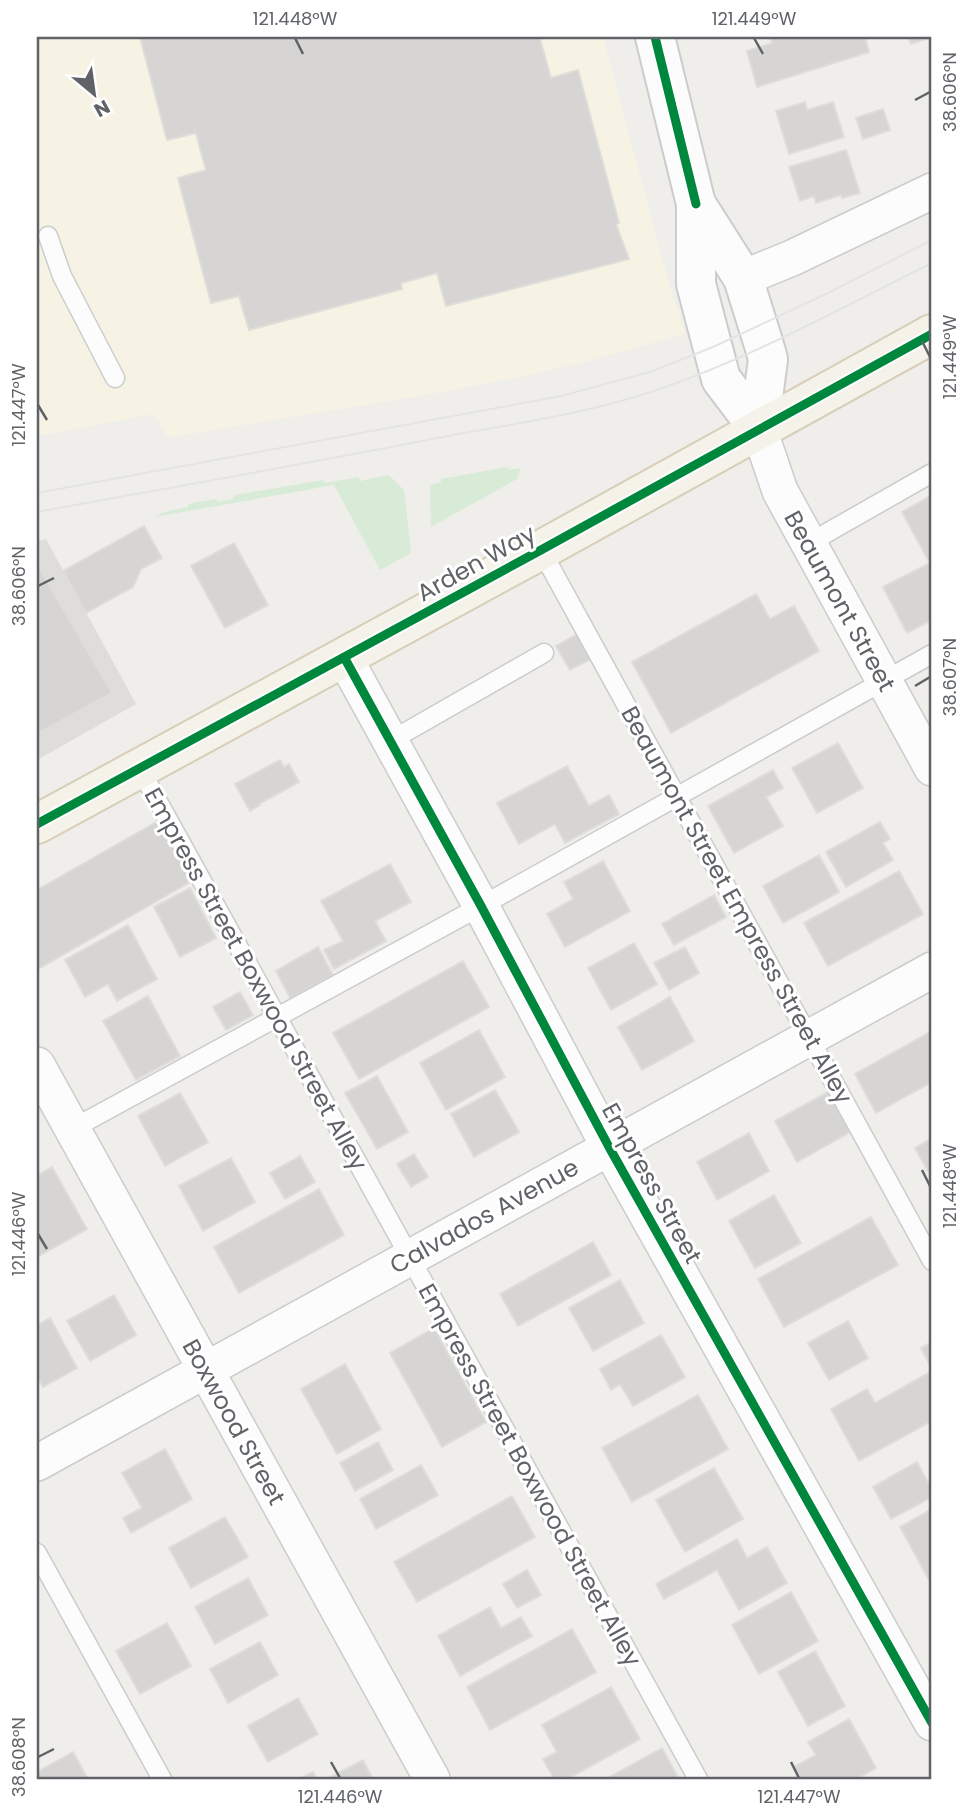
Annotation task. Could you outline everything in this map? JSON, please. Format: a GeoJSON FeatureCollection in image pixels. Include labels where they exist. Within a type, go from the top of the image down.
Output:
{"type":"FeatureCollection","features":[{"type":"Feature","properties":{"kind":"main road","name":"Arden Way"},"geometry":{"type":"LineString","coordinates":[[37,824],[932,334]]}},
{"type":"Feature","properties":{"kind":"street"},"geometry":{"type":"LineString","coordinates":[[654,37],[696,204],[696,284],[721,379],[759,429]]}},
{"type":"Feature","properties":{"kind":"street"},"geometry":{"type":"LineString","coordinates":[[743,278],[792,258],[932,191]]}},
{"type":"Feature","properties":{"kind":"street"},"geometry":{"type":"LineString","coordinates":[[696,204],[743,278],[768,359],[759,429]]}},
{"type":"Feature","properties":{"kind":"street","name":"Beaumont Street"},"geometry":{"type":"LineString","coordinates":[[759,429],[780,491],[932,768]]}},
{"type":"Feature","properties":{"kind":"street","name":"Empress Street"},"geometry":{"type":"LineString","coordinates":[[344,657],[609,1147],[932,1723]]}},
{"type":"Feature","properties":{"kind":"street","name":"Calvados Avenue"},"geometry":{"type":"LineString","coordinates":[[37,1463],[932,970]]}},
{"type":"Feature","properties":{"kind":"street","name":"Boxwood Street"},"geometry":{"type":"LineString","coordinates":[[37,1065],[432,1779]]}},
{"type":"Feature","properties":{"kind":"lane"},"geometry":{"type":"LineString","coordinates":[[48,236],[62,276],[115,378]]}},
{"type":"Feature","properties":{"kind":"lane"},"geometry":{"type":"LineString","coordinates":[[808,543],[932,473]]}},
{"type":"Feature","properties":{"kind":"lane","name":"Beaumont Street Empress Street Alley"},"geometry":{"type":"LineString","coordinates":[[541,550],[932,1261]]}},
{"type":"Feature","properties":{"kind":"lane"},"geometry":{"type":"LineString","coordinates":[[390,741],[544,653]]}},
{"type":"Feature","properties":{"kind":"lane"},"geometry":{"type":"LineString","coordinates":[[72,1129],[481,906],[932,654]]}},
{"type":"Feature","properties":{"kind":"lane","name":"Empress Street Boxwood Street Alley"},"geometry":{"type":"LineString","coordinates":[[139,767],[698,1779]]}},
{"type":"Feature","properties":{"kind":"lane"},"geometry":{"type":"LineString","coordinates":[[37,1553],[162,1779]]}},
{"type":"Feature","properties":{"kind":"shaded area"},"geometry":{"type":"Polygon","coordinates":[[[37,37],[603,37],[685,334],[520,377],[189,434],[168,437],[154,414],[37,436],[37,37]]]}},
{"type":"Feature","properties":{"kind":"shaded area"},"geometry":{"type":"Polygon","coordinates":[[[46,539],[136,704],[37,760],[37,541],[46,539]]]}},
{"type":"Feature","properties":{"kind":"green space"},"geometry":{"type":"Polygon","coordinates":[[[507,467],[509,470],[521,468],[517,479],[431,527],[430,485],[441,482],[441,479],[507,467]]]}},
{"type":"Feature","properties":{"kind":"green space"},"geometry":{"type":"Polygon","coordinates":[[[389,475],[404,490],[411,553],[380,570],[334,485],[155,517],[164,512],[188,507],[188,504],[215,499],[219,502],[232,499],[235,495],[323,480],[325,483],[359,477],[360,481],[389,475]]]}},
{"type":"Feature","properties":{"kind":"building"},"geometry":{"type":"Polygon","coordinates":[[[140,37],[550,37],[540,39],[551,78],[578,70],[619,223],[616,224],[629,259],[446,306],[437,273],[401,283],[402,289],[249,330],[239,296],[211,303],[178,178],[206,170],[196,133],[167,140],[140,37]]]}},
{"type":"Feature","properties":{"kind":"building"},"geometry":{"type":"Polygon","coordinates":[[[769,37],[865,37],[869,52],[757,87],[747,51],[772,43],[769,37]]]}},
{"type":"Feature","properties":{"kind":"building"},"geometry":{"type":"Polygon","coordinates":[[[908,37],[932,37],[911,44],[908,37]]]}},
{"type":"Feature","properties":{"kind":"building"},"geometry":{"type":"Polygon","coordinates":[[[805,102],[807,110],[833,102],[844,137],[789,154],[776,111],[805,102]]]}},
{"type":"Feature","properties":{"kind":"building"},"geometry":{"type":"Polygon","coordinates":[[[883,109],[890,130],[863,139],[856,118],[883,109]]]}},
{"type":"Feature","properties":{"kind":"building"},"geometry":{"type":"Polygon","coordinates":[[[846,150],[860,193],[842,198],[841,195],[816,203],[814,196],[800,201],[789,167],[846,150]]]}},
{"type":"Feature","properties":{"kind":"building"},"geometry":{"type":"Polygon","coordinates":[[[932,495],[932,558],[928,560],[902,512],[932,495]]]}},
{"type":"Feature","properties":{"kind":"building"},"geometry":{"type":"Polygon","coordinates":[[[144,526],[162,558],[141,569],[133,587],[86,613],[63,571],[144,526]]]}},
{"type":"Feature","properties":{"kind":"building"},"geometry":{"type":"Polygon","coordinates":[[[234,543],[268,605],[225,628],[191,566],[234,543]]]}},
{"type":"Feature","properties":{"kind":"building"},"geometry":{"type":"Polygon","coordinates":[[[932,562],[932,620],[907,633],[883,587],[932,562]]]}},
{"type":"Feature","properties":{"kind":"building"},"geometry":{"type":"Polygon","coordinates":[[[37,564],[112,693],[37,734],[37,564]]]}},
{"type":"Feature","properties":{"kind":"building"},"geometry":{"type":"Polygon","coordinates":[[[756,594],[770,619],[794,606],[819,651],[671,733],[632,662],[756,594]]]}},
{"type":"Feature","properties":{"kind":"building"},"geometry":{"type":"Polygon","coordinates":[[[579,633],[593,658],[570,670],[556,646],[579,633]]]}},
{"type":"Feature","properties":{"kind":"building"},"geometry":{"type":"Polygon","coordinates":[[[838,743],[863,788],[817,813],[792,768],[838,743]]]}},
{"type":"Feature","properties":{"kind":"building"},"geometry":{"type":"Polygon","coordinates":[[[280,760],[284,767],[289,764],[299,782],[250,811],[235,784],[280,760]]]}},
{"type":"Feature","properties":{"kind":"building"},"geometry":{"type":"Polygon","coordinates":[[[567,766],[589,806],[609,795],[619,814],[565,843],[555,824],[519,844],[497,803],[567,766]]]}},
{"type":"Feature","properties":{"kind":"building"},"geometry":{"type":"Polygon","coordinates":[[[773,770],[783,788],[766,797],[783,826],[734,853],[708,806],[773,770]]]}},
{"type":"Feature","properties":{"kind":"building"},"geometry":{"type":"Polygon","coordinates":[[[158,821],[192,881],[38,969],[37,890],[158,821]]]}},
{"type":"Feature","properties":{"kind":"building"},"geometry":{"type":"Polygon","coordinates":[[[880,822],[890,839],[883,843],[893,860],[846,887],[826,852],[880,822]]]}},
{"type":"Feature","properties":{"kind":"building"},"geometry":{"type":"Polygon","coordinates":[[[819,855],[839,892],[783,923],[763,886],[819,855]]]}},
{"type":"Feature","properties":{"kind":"building"},"geometry":{"type":"Polygon","coordinates":[[[603,861],[630,911],[565,947],[547,914],[573,899],[564,882],[603,861]]]}},
{"type":"Feature","properties":{"kind":"building"},"geometry":{"type":"Polygon","coordinates":[[[390,864],[411,902],[375,921],[386,941],[334,969],[324,950],[343,941],[321,901],[390,864]]]}},
{"type":"Feature","properties":{"kind":"building"},"geometry":{"type":"Polygon","coordinates":[[[899,871],[923,914],[828,966],[804,923],[899,871]]]}},
{"type":"Feature","properties":{"kind":"building"},"geometry":{"type":"Polygon","coordinates":[[[190,888],[216,938],[180,957],[154,907],[190,888]]]}},
{"type":"Feature","properties":{"kind":"building"},"geometry":{"type":"Polygon","coordinates":[[[714,895],[726,917],[674,945],[662,924],[714,895]]]}},
{"type":"Feature","properties":{"kind":"building"},"geometry":{"type":"Polygon","coordinates":[[[128,925],[157,979],[117,1001],[108,984],[85,997],[65,960],[128,925]]]}},
{"type":"Feature","properties":{"kind":"building"},"geometry":{"type":"Polygon","coordinates":[[[634,943],[657,984],[611,1010],[588,968],[634,943]]]}},
{"type":"Feature","properties":{"kind":"building"},"geometry":{"type":"Polygon","coordinates":[[[318,947],[333,975],[290,998],[276,971],[318,947]]]}},
{"type":"Feature","properties":{"kind":"building"},"geometry":{"type":"Polygon","coordinates":[[[685,947],[699,973],[669,990],[654,963],[685,947]]]}},
{"type":"Feature","properties":{"kind":"building"},"geometry":{"type":"Polygon","coordinates":[[[463,961],[489,1007],[359,1079],[333,1033],[463,961]]]}},
{"type":"Feature","properties":{"kind":"building"},"geometry":{"type":"Polygon","coordinates":[[[240,992],[253,1015],[226,1030],[213,1007],[240,992]]]}},
{"type":"Feature","properties":{"kind":"building"},"geometry":{"type":"Polygon","coordinates":[[[148,996],[180,1056],[136,1080],[103,1021],[148,996]]]}},
{"type":"Feature","properties":{"kind":"building"},"geometry":{"type":"Polygon","coordinates":[[[670,997],[694,1041],[642,1070],[618,1027],[670,997]]]}},
{"type":"Feature","properties":{"kind":"building"},"geometry":{"type":"Polygon","coordinates":[[[479,1030],[505,1077],[446,1110],[420,1063],[479,1030]]]}},
{"type":"Feature","properties":{"kind":"building"},"geometry":{"type":"Polygon","coordinates":[[[932,1031],[932,1082],[876,1113],[855,1074],[932,1031]]]}},
{"type":"Feature","properties":{"kind":"building"},"geometry":{"type":"Polygon","coordinates":[[[377,1076],[408,1132],[377,1149],[345,1093],[377,1076]]]}},
{"type":"Feature","properties":{"kind":"building"},"geometry":{"type":"Polygon","coordinates":[[[495,1090],[519,1132],[474,1157],[451,1114],[495,1090]]]}},
{"type":"Feature","properties":{"kind":"building"},"geometry":{"type":"Polygon","coordinates":[[[828,1092],[850,1132],[797,1162],[775,1121],[828,1092]]]}},
{"type":"Feature","properties":{"kind":"building"},"geometry":{"type":"Polygon","coordinates":[[[180,1093],[208,1142],[165,1166],[138,1116],[180,1093]]]}},
{"type":"Feature","properties":{"kind":"building"},"geometry":{"type":"Polygon","coordinates":[[[749,1133],[769,1171],[717,1200],[697,1162],[749,1133]]]}},
{"type":"Feature","properties":{"kind":"building"},"geometry":{"type":"Polygon","coordinates":[[[932,1138],[932,1178],[915,1148],[932,1138]]]}},
{"type":"Feature","properties":{"kind":"building"},"geometry":{"type":"Polygon","coordinates":[[[414,1154],[428,1177],[411,1187],[397,1164],[414,1154]]]}},
{"type":"Feature","properties":{"kind":"building"},"geometry":{"type":"Polygon","coordinates":[[[300,1156],[315,1182],[285,1199],[270,1173],[300,1156]]]}},
{"type":"Feature","properties":{"kind":"building"},"geometry":{"type":"Polygon","coordinates":[[[231,1158],[255,1202],[203,1231],[179,1186],[231,1158]]]}},
{"type":"Feature","properties":{"kind":"building"},"geometry":{"type":"Polygon","coordinates":[[[52,1167],[87,1229],[37,1257],[37,1176],[52,1167]]]}},
{"type":"Feature","properties":{"kind":"building"},"geometry":{"type":"Polygon","coordinates":[[[319,1189],[344,1235],[239,1293],[214,1247],[319,1189]]]}},
{"type":"Feature","properties":{"kind":"building"},"geometry":{"type":"Polygon","coordinates":[[[774,1195],[801,1243],[755,1268],[729,1221],[774,1195]]]}},
{"type":"Feature","properties":{"kind":"building"},"geometry":{"type":"Polygon","coordinates":[[[871,1217],[898,1265],[784,1327],[758,1279],[871,1217]]]}},
{"type":"Feature","properties":{"kind":"building"},"geometry":{"type":"Polygon","coordinates":[[[593,1242],[611,1275],[518,1326],[500,1294],[593,1242]]]}},
{"type":"Feature","properties":{"kind":"building"},"geometry":{"type":"Polygon","coordinates":[[[620,1280],[644,1323],[593,1351],[569,1308],[620,1280]]]}},
{"type":"Feature","properties":{"kind":"building"},"geometry":{"type":"Polygon","coordinates":[[[114,1295],[136,1335],[90,1361],[67,1321],[114,1295]]]}},
{"type":"Feature","properties":{"kind":"building"},"geometry":{"type":"Polygon","coordinates":[[[50,1318],[77,1368],[43,1387],[37,1377],[37,1325],[50,1318]]]}},
{"type":"Feature","properties":{"kind":"building"},"geometry":{"type":"Polygon","coordinates":[[[848,1321],[868,1358],[829,1380],[808,1343],[848,1321]]]}},
{"type":"Feature","properties":{"kind":"building"},"geometry":{"type":"Polygon","coordinates":[[[434,1328],[486,1422],[442,1447],[390,1353],[434,1328]]]}},
{"type":"Feature","properties":{"kind":"building"},"geometry":{"type":"Polygon","coordinates":[[[661,1335],[685,1377],[633,1406],[620,1384],[611,1390],[600,1369],[661,1335]]]}},
{"type":"Feature","properties":{"kind":"building"},"geometry":{"type":"Polygon","coordinates":[[[932,1342],[932,1369],[921,1348],[932,1342]]]}},
{"type":"Feature","properties":{"kind":"building"},"geometry":{"type":"Polygon","coordinates":[[[345,1364],[381,1429],[337,1454],[301,1389],[345,1364]]]}},
{"type":"Feature","properties":{"kind":"building"},"geometry":{"type":"Polygon","coordinates":[[[932,1371],[932,1421],[859,1461],[831,1409],[867,1389],[875,1403],[932,1371]]]}},
{"type":"Feature","properties":{"kind":"building"},"geometry":{"type":"Polygon","coordinates":[[[698,1395],[728,1449],[632,1502],[602,1448],[698,1395]]]}},
{"type":"Feature","properties":{"kind":"building"},"geometry":{"type":"Polygon","coordinates":[[[378,1442],[393,1470],[355,1491],[340,1463],[378,1442]]]}},
{"type":"Feature","properties":{"kind":"building"},"geometry":{"type":"Polygon","coordinates":[[[165,1449],[192,1499],[131,1533],[123,1518],[142,1508],[122,1473],[165,1449]]]}},
{"type":"Feature","properties":{"kind":"building"},"geometry":{"type":"Polygon","coordinates":[[[917,1462],[932,1490],[932,1497],[891,1519],[873,1487],[917,1462]]]}},
{"type":"Feature","properties":{"kind":"building"},"geometry":{"type":"Polygon","coordinates":[[[421,1465],[438,1495],[376,1529],[360,1499],[421,1465]]]}},
{"type":"Feature","properties":{"kind":"building"},"geometry":{"type":"Polygon","coordinates":[[[714,1468],[743,1519],[685,1552],[656,1500],[714,1468]]]}},
{"type":"Feature","properties":{"kind":"building"},"geometry":{"type":"Polygon","coordinates":[[[512,1496],[535,1537],[417,1602],[394,1562],[512,1496]]]}},
{"type":"Feature","properties":{"kind":"building"},"geometry":{"type":"Polygon","coordinates":[[[932,1509],[932,1578],[929,1580],[900,1527],[932,1509]]]}},
{"type":"Feature","properties":{"kind":"building"},"geometry":{"type":"Polygon","coordinates":[[[225,1517],[248,1557],[191,1588],[169,1548],[225,1517]]]}},
{"type":"Feature","properties":{"kind":"building"},"geometry":{"type":"Polygon","coordinates":[[[737,1539],[747,1558],[767,1547],[787,1583],[739,1610],[717,1570],[664,1599],[656,1584],[737,1539]]]}},
{"type":"Feature","properties":{"kind":"building"},"geometry":{"type":"Polygon","coordinates":[[[527,1570],[541,1595],[517,1608],[503,1584],[527,1570]]]}},
{"type":"Feature","properties":{"kind":"building"},"geometry":{"type":"Polygon","coordinates":[[[248,1578],[268,1615],[215,1644],[195,1607],[248,1578]]]}},
{"type":"Feature","properties":{"kind":"building"},"geometry":{"type":"Polygon","coordinates":[[[791,1592],[818,1641],[759,1674],[732,1625],[791,1592]]]}},
{"type":"Feature","properties":{"kind":"building"},"geometry":{"type":"Polygon","coordinates":[[[490,1607],[501,1628],[521,1617],[532,1636],[460,1676],[438,1636],[490,1607]]]}},
{"type":"Feature","properties":{"kind":"building"},"geometry":{"type":"Polygon","coordinates":[[[167,1623],[191,1666],[140,1694],[116,1651],[167,1623]]]}},
{"type":"Feature","properties":{"kind":"building"},"geometry":{"type":"Polygon","coordinates":[[[572,1629],[596,1672],[490,1730],[467,1687],[572,1629]]]}},
{"type":"Feature","properties":{"kind":"building"},"geometry":{"type":"Polygon","coordinates":[[[260,1642],[278,1675],[228,1703],[210,1669],[260,1642]]]}},
{"type":"Feature","properties":{"kind":"building"},"geometry":{"type":"Polygon","coordinates":[[[815,1651],[845,1706],[808,1726],[778,1672],[815,1651]]]}},
{"type":"Feature","properties":{"kind":"building"},"geometry":{"type":"Polygon","coordinates":[[[611,1687],[640,1739],[567,1779],[554,1779],[543,1759],[557,1752],[542,1725],[611,1687]]]}},
{"type":"Feature","properties":{"kind":"building"},"geometry":{"type":"Polygon","coordinates":[[[298,1698],[318,1734],[268,1762],[248,1726],[298,1698]]]}},
{"type":"Feature","properties":{"kind":"building"},"geometry":{"type":"Polygon","coordinates":[[[849,1719],[876,1768],[856,1779],[801,1779],[794,1767],[816,1755],[808,1742],[849,1719]]]}},
{"type":"Feature","properties":{"kind":"building"},"geometry":{"type":"Polygon","coordinates":[[[662,1748],[679,1779],[606,1779],[662,1748]]]}},
{"type":"Feature","properties":{"kind":"building"},"geometry":{"type":"Polygon","coordinates":[[[73,1752],[88,1779],[37,1779],[37,1772],[73,1752]]]}},
{"type":"Feature","properties":{"kind":"building"},"geometry":{"type":"Polygon","coordinates":[[[363,1760],[373,1779],[327,1779],[363,1760]]]}},
{"type":"Feature","properties":{"kind":"building"},"geometry":{"type":"Polygon","coordinates":[[[313,1772],[317,1779],[299,1779],[313,1772]]]}},
{"type":"Feature","properties":{"kind":"tram line"},"geometry":{"type":"LineString","coordinates":[[37,493],[561,396],[650,372],[713,347],[932,240]]}},
{"type":"Feature","properties":{"kind":"tram line"},"geometry":{"type":"LineString","coordinates":[[37,512],[599,407],[690,378],[761,348],[932,263]]}},
{"type":"Feature","properties":{"kind":"cycle path"},"geometry":{"type":"LineString","coordinates":[[655,37],[696,204]]}},
{"type":"Feature","properties":{"kind":"cycle path"},"geometry":{"type":"LineString","coordinates":[[37,824],[932,334]]}},
{"type":"Feature","properties":{"kind":"cycle path"},"geometry":{"type":"LineString","coordinates":[[344,657],[609,1147],[932,1723]]}}]}
